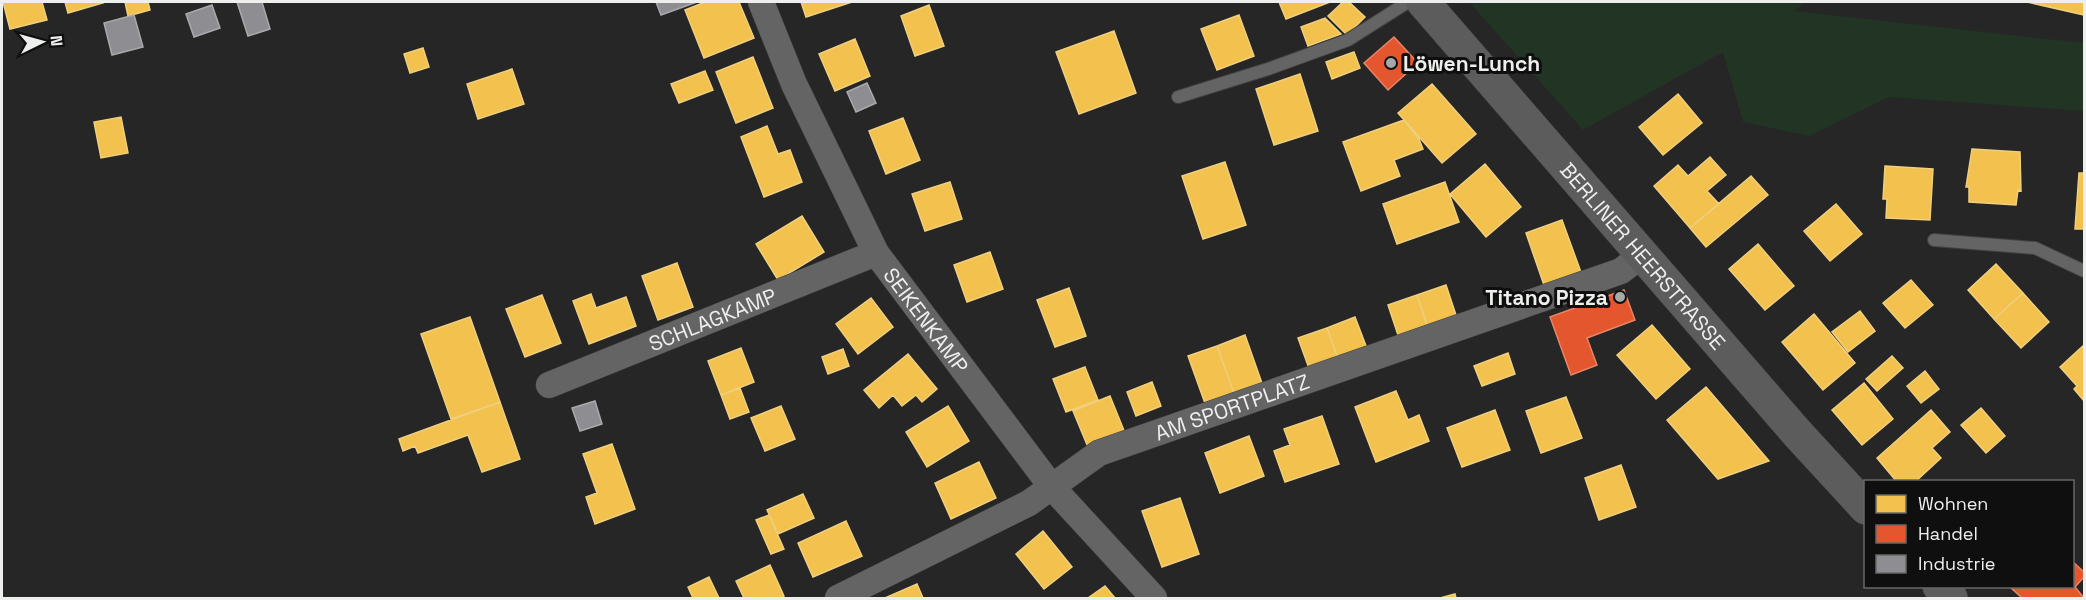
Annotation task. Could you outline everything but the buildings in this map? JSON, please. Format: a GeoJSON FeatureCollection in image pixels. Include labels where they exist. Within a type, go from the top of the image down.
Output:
{"type":"FeatureCollection","features":[{"type":"Feature","properties":{"kind":"main road","name":"BERLINER HEERSTRASSE"},"geometry":{"type":"LineString","coordinates":[[1423,2],[1642,255],[1864,506]]}},
{"type":"Feature","properties":{"kind":"street","name":"SEIKENKAMP"},"geometry":{"type":"LineString","coordinates":[[761,2],[794,84],[876,253],[1051,486],[1154,598]]}},
{"type":"Feature","properties":{"kind":"street","name":"SCHLAGKAMP"},"geometry":{"type":"LineString","coordinates":[[549,385],[876,253]]}},
{"type":"Feature","properties":{"kind":"street","name":"AM SPORTPLATZ"},"geometry":{"type":"LineString","coordinates":[[838,598],[1029,503],[1100,453],[1621,271],[1642,255]]}},
{"type":"Feature","properties":{"kind":"lane"},"geometry":{"type":"LineString","coordinates":[[1178,97],[1268,69],[1348,40],[1408,2]]}},
{"type":"Feature","properties":{"kind":"lane"},"geometry":{"type":"LineString","coordinates":[[1934,240],[2035,248],[2085,271]]}},
{"type":"Feature","properties":{"kind":"green space"},"geometry":{"type":"Polygon","coordinates":[[[1469,2],[1806,2],[1794,11],[2084,43],[2084,111],[1889,97],[1809,136],[1743,122],[1723,52],[1583,130],[1469,2]]]}},
{"type":"Feature","properties":{"kind":"place","name":"Löwen-Lunch"},"geometry":{"type":"Point","coordinates":[1391,63]}},
{"type":"Feature","properties":{"kind":"place","name":"Titano Pizza"},"geometry":{"type":"Point","coordinates":[1620,297]}}]}
